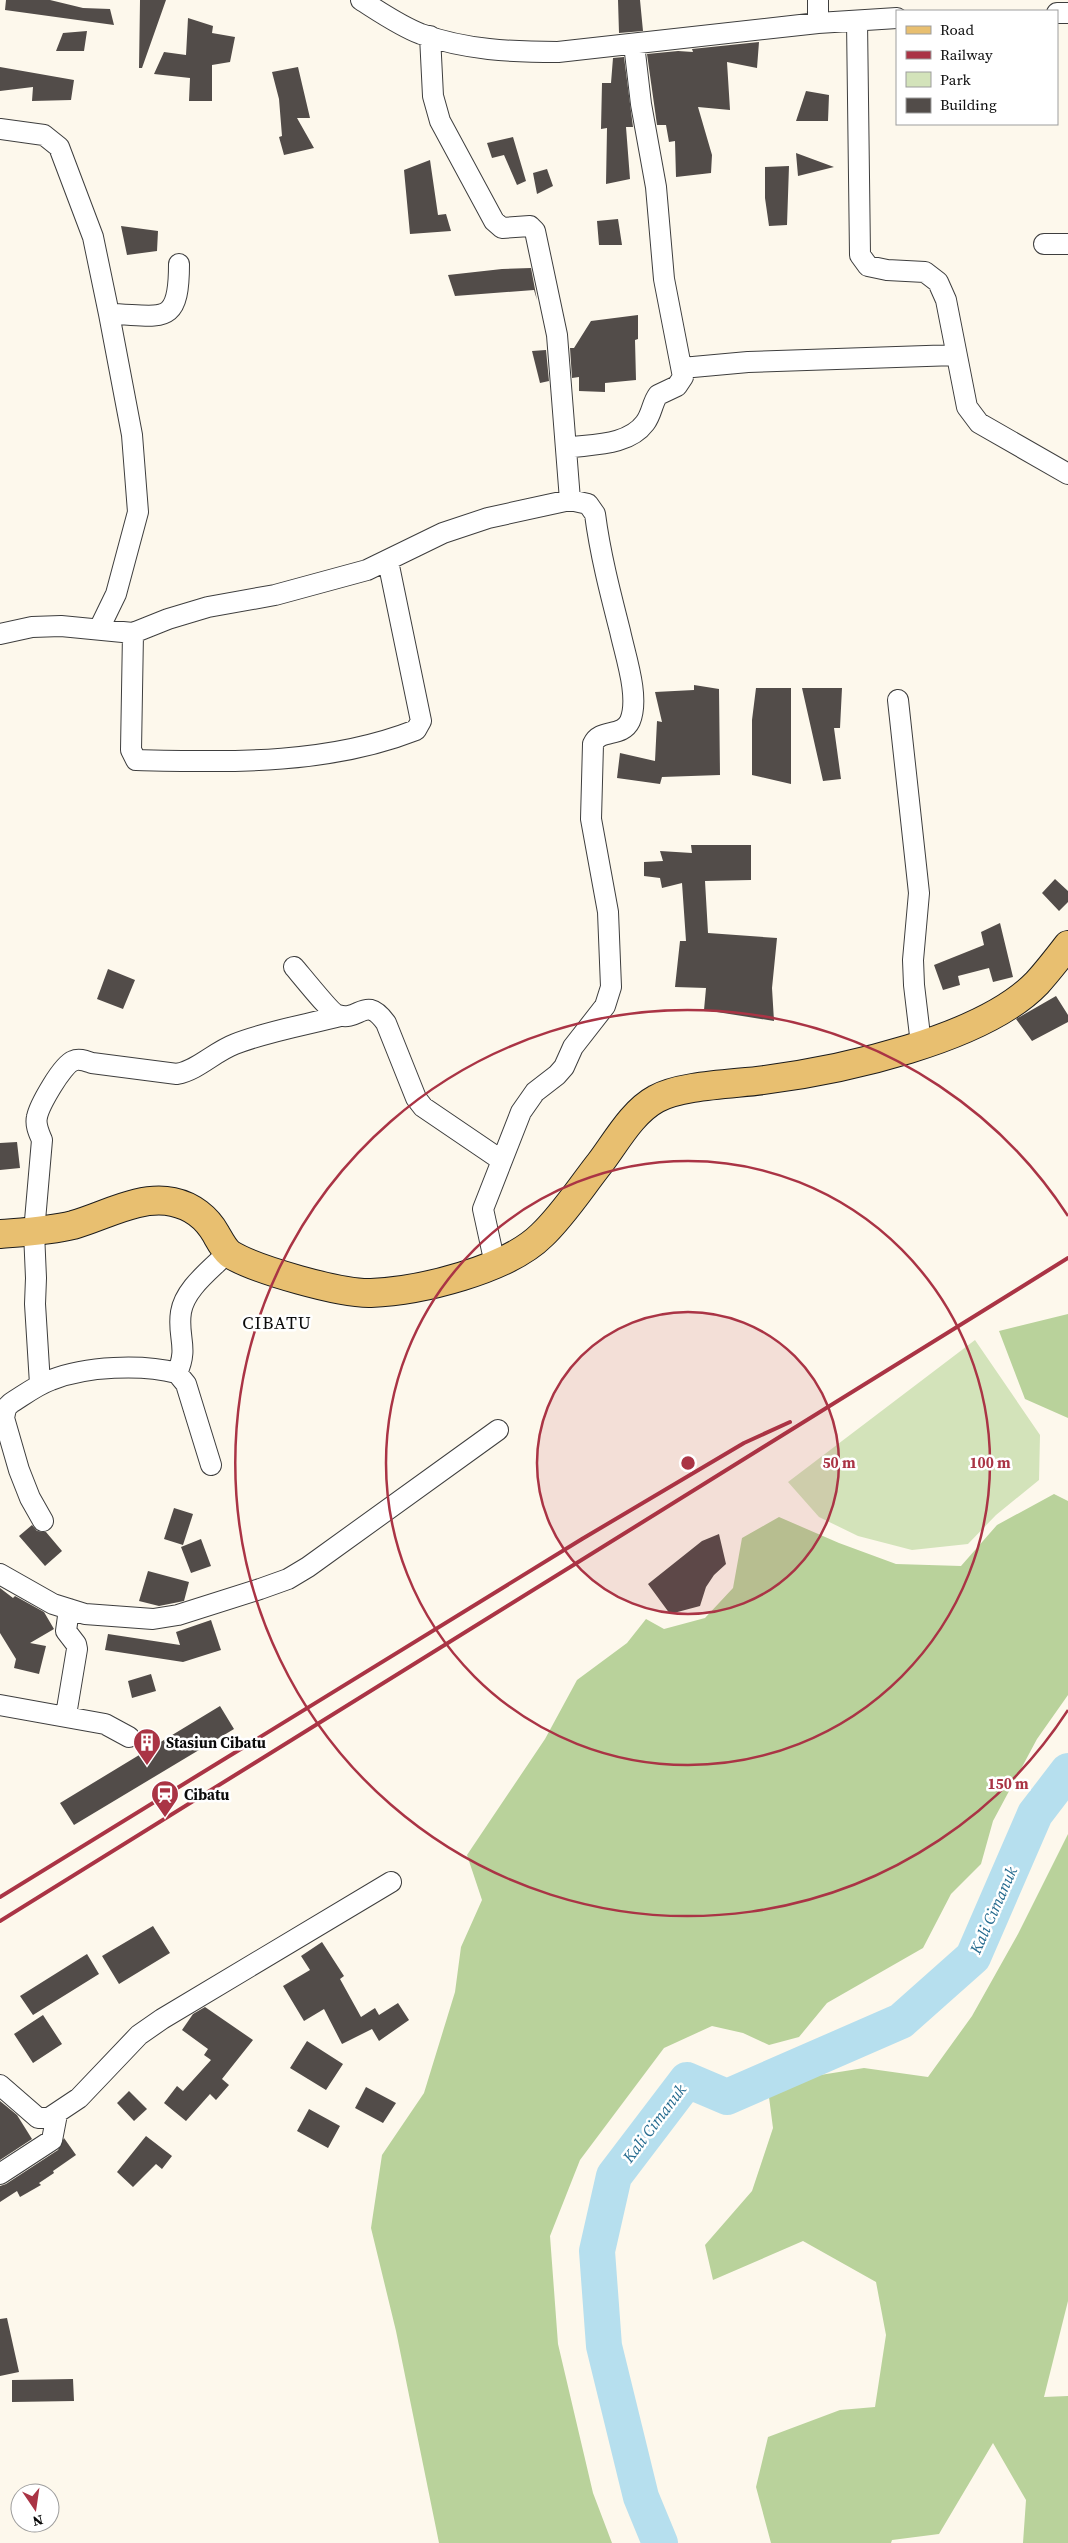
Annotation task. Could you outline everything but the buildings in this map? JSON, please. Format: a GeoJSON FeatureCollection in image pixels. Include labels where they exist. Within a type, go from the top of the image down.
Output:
{"type":"FeatureCollection","features":[{"type":"Feature","properties":{"kind":"main road"},"geometry":{"type":"LineString","coordinates":[[0,1234],[34,1232],[73,1225],[147,1202],[172,1202],[191,1209],[208,1221],[228,1252],[274,1273],[350,1291],[369,1293],[424,1286],[496,1264],[521,1252],[541,1237],[630,1123],[654,1099],[672,1092],[782,1078],[851,1065],[921,1044],[981,1022],[1011,1004],[1036,984],[1068,945]]}},
{"type":"Feature","properties":{"kind":"street"},"geometry":{"type":"LineString","coordinates":[[361,0],[398,22],[430,36],[460,46],[518,52],[558,52],[818,22],[857,22],[896,18]]}},
{"type":"Feature","properties":{"kind":"street"},"geometry":{"type":"LineString","coordinates":[[818,0],[818,22]]}},
{"type":"Feature","properties":{"kind":"street"},"geometry":{"type":"LineString","coordinates":[[857,22],[860,255],[868,266],[887,270],[925,272],[938,282],[946,300],[967,407],[979,423],[1068,474]]}},
{"type":"Feature","properties":{"kind":"street"},"geometry":{"type":"LineString","coordinates":[[430,36],[434,96],[440,121],[498,225],[507,228],[530,226],[535,231],[557,335],[570,500]]}},
{"type":"Feature","properties":{"kind":"street"},"geometry":{"type":"LineString","coordinates":[[566,448],[626,438],[636,432],[650,415],[658,395],[677,386],[682,381],[682,368],[664,279],[656,187],[640,104],[634,44]]}},
{"type":"Feature","properties":{"kind":"street"},"geometry":{"type":"LineString","coordinates":[[0,129],[44,135],[59,146],[93,238],[109,314],[132,435],[138,512],[116,594],[99,629]]}},
{"type":"Feature","properties":{"kind":"street"},"geometry":{"type":"LineString","coordinates":[[1044,244],[1068,244]]}},
{"type":"Feature","properties":{"kind":"street"},"geometry":{"type":"LineString","coordinates":[[109,314],[158,315],[168,312],[175,306],[179,287],[179,264]]}},
{"type":"Feature","properties":{"kind":"street"},"geometry":{"type":"LineString","coordinates":[[682,368],[748,362],[956,355]]}},
{"type":"Feature","properties":{"kind":"street"},"geometry":{"type":"LineString","coordinates":[[0,634],[32,627],[99,629],[133,633],[176,616],[208,607],[275,595],[367,570],[443,532],[488,518],[570,500],[588,504],[595,514],[630,672],[632,703],[630,721],[624,728],[614,734],[596,738],[593,744],[590,779],[590,820],[608,912],[611,987],[605,1006],[573,1047],[564,1067],[557,1076],[535,1092],[528,1101],[501,1160],[483,1209],[496,1264]]}},
{"type":"Feature","properties":{"kind":"street"},"geometry":{"type":"LineString","coordinates":[[133,633],[131,750],[136,760],[214,761],[317,756],[386,742],[416,730],[421,721],[388,561]]}},
{"type":"Feature","properties":{"kind":"street"},"geometry":{"type":"LineString","coordinates":[[898,700],[919,893],[913,960],[921,1044]]}},
{"type":"Feature","properties":{"kind":"street"},"geometry":{"type":"LineString","coordinates":[[294,967],[335,1014],[340,1016]]}},
{"type":"Feature","properties":{"kind":"street"},"geometry":{"type":"LineString","coordinates":[[40,1384],[35,1304],[34,1232],[42,1140],[37,1129],[37,1116],[41,1103],[73,1060],[177,1074],[187,1072],[206,1059],[235,1044],[363,1009],[372,1009],[386,1023],[416,1098],[423,1107],[501,1160]]}},
{"type":"Feature","properties":{"kind":"street"},"geometry":{"type":"LineString","coordinates":[[177,1373],[184,1358],[181,1319],[185,1299],[192,1287],[228,1252]]}},
{"type":"Feature","properties":{"kind":"street"},"geometry":{"type":"LineString","coordinates":[[44,1521],[30,1498],[19,1470],[4,1418],[6,1408],[11,1403],[40,1384],[64,1376],[113,1369],[142,1368],[177,1373],[186,1384],[211,1465]]}},
{"type":"Feature","properties":{"kind":"street"},"geometry":{"type":"LineString","coordinates":[[0,1574],[53,1604],[85,1614],[153,1619],[178,1615],[288,1579],[308,1567],[498,1430]]}},
{"type":"Feature","properties":{"kind":"street"},"geometry":{"type":"LineString","coordinates":[[66,1716],[77,1649],[76,1644],[66,1631],[68,1609]]}},
{"type":"Feature","properties":{"kind":"street"},"geometry":{"type":"LineString","coordinates":[[0,1705],[105,1724],[129,1737]]}},
{"type":"Feature","properties":{"kind":"street"},"geometry":{"type":"LineString","coordinates":[[0,2085],[38,2118],[46,2119],[57,2114],[79,2098],[139,2035],[162,2019],[391,1882]]}},
{"type":"Feature","properties":{"kind":"street"},"geometry":{"type":"LineString","coordinates":[[0,2174],[52,2140],[57,2114]]}},
{"type":"Feature","properties":{"kind":"green space"},"geometry":{"type":"Polygon","coordinates":[[[1068,1314],[1068,1418],[1025,1399],[999,1331],[1068,1314]]]}},
{"type":"Feature","properties":{"kind":"green space"},"geometry":{"type":"Polygon","coordinates":[[[975,1340],[1040,1435],[1039,1480],[996,1515],[968,1544],[912,1550],[858,1536],[819,1517],[788,1482],[975,1340]]]}},
{"type":"Feature","properties":{"kind":"green space"},"geometry":{"type":"Polygon","coordinates":[[[1054,1494],[1068,1501],[1068,1695],[1037,1739],[993,1821],[981,1864],[951,1894],[923,1948],[827,2003],[799,2037],[769,2045],[743,2033],[712,2026],[664,2048],[580,2160],[550,2236],[558,2344],[593,2493],[612,2543],[439,2543],[396,2331],[371,2228],[382,2155],[424,2093],[455,1992],[461,1947],[482,1900],[467,1855],[545,1739],[577,1680],[627,1643],[646,1619],[664,1629],[705,1618],[733,1588],[742,1538],[779,1517],[839,1543],[896,1564],[961,1566],[997,1525],[1054,1494]]]}},
{"type":"Feature","properties":{"kind":"green space"},"geometry":{"type":"Polygon","coordinates":[[[1068,1834],[1068,2301],[1044,2397],[1068,2396],[1068,2543],[1023,2543],[1026,2500],[993,2443],[939,2534],[892,2540],[891,2543],[771,2543],[756,2487],[768,2437],[840,2410],[875,2407],[886,2335],[876,2282],[803,2241],[713,2280],[705,2245],[752,2191],[773,2128],[766,2074],[814,2076],[864,2068],[928,2077],[972,2016],[1018,1934],[1068,1834]]]}},
{"type":"Feature","properties":{"kind":"waterway","name":"Kali Cimanuk"},"geometry":{"type":"LineString","coordinates":[[660,2543],[641,2497],[604,2346],[597,2251],[614,2176],[687,2080],[727,2097],[901,2021],[973,1957],[1035,1814],[1068,1771]]}},
{"type":"Feature","properties":{"kind":"railway"},"geometry":{"type":"LineString","coordinates":[[0,1921],[1068,1258]]}},
{"type":"Feature","properties":{"kind":"railway"},"geometry":{"type":"LineString","coordinates":[[0,1897],[582,1539],[744,1443],[790,1422]]}},
{"type":"Feature","properties":{"kind":"place","name":"Stasiun Cibatu"},"geometry":{"type":"Point","coordinates":[147,1766]}},
{"type":"Feature","properties":{"kind":"place","name":"Cibatu"},"geometry":{"type":"Point","coordinates":[165,1818]}},
{"type":"Feature","properties":{"kind":"district","name":"CIBATU"},"geometry":{"type":"Point","coordinates":[277,1322]}}]}
